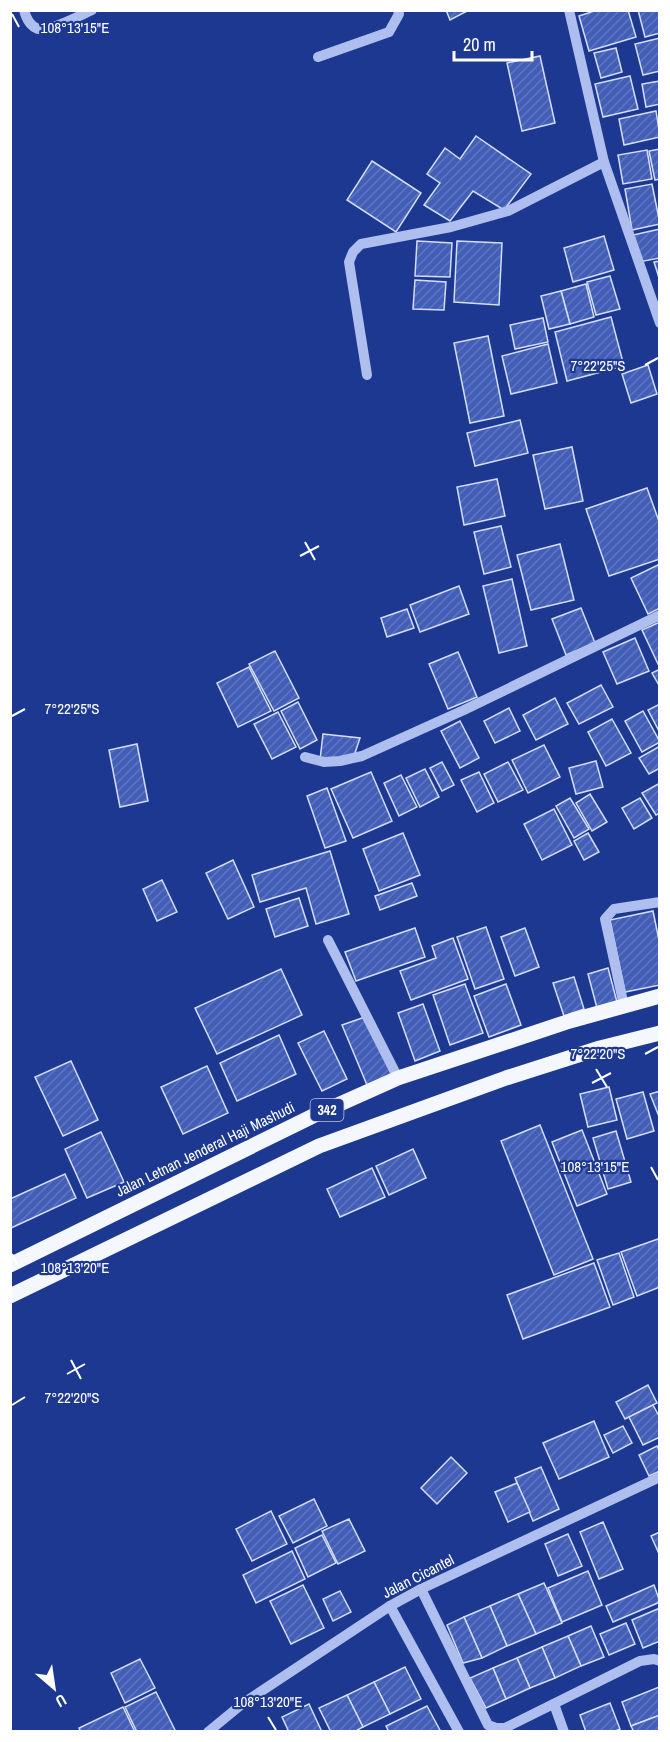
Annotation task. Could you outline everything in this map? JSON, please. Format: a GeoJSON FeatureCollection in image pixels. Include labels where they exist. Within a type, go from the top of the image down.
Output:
{"type":"FeatureCollection","features":[{"type":"Feature","properties":{"kind":"main road","name":"Jalan Letnan Jenderal Haji Mashudi"},"geometry":{"type":"LineString","coordinates":[[10,1265],[292,1126],[398,1078],[548,1028],[660,996]]}},
{"type":"Feature","properties":{"kind":"main road","name":"342"},"geometry":{"type":"LineString","coordinates":[[11,1295],[319,1146],[506,1078],[600,1048],[660,1033]]}},
{"type":"Feature","properties":{"kind":"street"},"geometry":{"type":"LineString","coordinates":[[24,10],[31,24],[39,29],[48,28],[92,10]]}},
{"type":"Feature","properties":{"kind":"street"},"geometry":{"type":"LineString","coordinates":[[318,57],[389,32],[399,14],[398,10]]}},
{"type":"Feature","properties":{"kind":"street"},"geometry":{"type":"LineString","coordinates":[[570,10],[604,162],[660,323]]}},
{"type":"Feature","properties":{"kind":"street"},"geometry":{"type":"LineString","coordinates":[[367,375],[349,262],[353,252],[361,244],[451,227],[508,211],[604,162]]}},
{"type":"Feature","properties":{"kind":"street"},"geometry":{"type":"LineString","coordinates":[[305,757],[324,762],[362,756],[464,710],[660,615]]}},
{"type":"Feature","properties":{"kind":"street"},"geometry":{"type":"LineString","coordinates":[[624,1006],[605,918],[614,909],[660,902]]}},
{"type":"Feature","properties":{"kind":"street"},"geometry":{"type":"LineString","coordinates":[[328,940],[398,1078]]}},
{"type":"Feature","properties":{"kind":"street","name":"Jalan Cicantel"},"geometry":{"type":"LineString","coordinates":[[208,1731],[242,1704],[390,1606],[421,1589],[660,1477]]}},
{"type":"Feature","properties":{"kind":"street"},"geometry":{"type":"LineString","coordinates":[[421,1589],[484,1728],[505,1728],[640,1660],[660,1661]]}},
{"type":"Feature","properties":{"kind":"street"},"geometry":{"type":"LineString","coordinates":[[390,1606],[459,1731]]}},
{"type":"Feature","properties":{"kind":"street"},"geometry":{"type":"LineString","coordinates":[[554,1704],[564,1731]]}},
{"type":"Feature","properties":{"kind":"building"},"geometry":{"type":"Polygon","coordinates":[[[446,10],[469,10],[450,20],[446,10]]]}},
{"type":"Feature","properties":{"kind":"building"},"geometry":{"type":"Polygon","coordinates":[[[597,10],[628,10],[636,37],[589,51],[579,16],[597,10]]]}},
{"type":"Feature","properties":{"kind":"building"},"geometry":{"type":"Polygon","coordinates":[[[638,10],[660,10],[660,33],[645,37],[638,10]]]}},
{"type":"Feature","properties":{"kind":"building"},"geometry":{"type":"Polygon","coordinates":[[[660,38],[660,71],[643,75],[635,44],[660,38]]]}},
{"type":"Feature","properties":{"kind":"building"},"geometry":{"type":"Polygon","coordinates":[[[616,48],[622,72],[601,78],[594,53],[616,48]]]}},
{"type":"Feature","properties":{"kind":"building"},"geometry":{"type":"Polygon","coordinates":[[[540,56],[555,123],[522,131],[507,63],[540,56]]]}},
{"type":"Feature","properties":{"kind":"building"},"geometry":{"type":"Polygon","coordinates":[[[630,76],[638,109],[603,117],[595,84],[630,76]]]}},
{"type":"Feature","properties":{"kind":"building"},"geometry":{"type":"Polygon","coordinates":[[[660,81],[660,104],[646,107],[642,84],[660,81]]]}},
{"type":"Feature","properties":{"kind":"building"},"geometry":{"type":"Polygon","coordinates":[[[656,111],[660,137],[624,145],[619,119],[656,111]]]}},
{"type":"Feature","properties":{"kind":"building"},"geometry":{"type":"Polygon","coordinates":[[[476,136],[531,174],[504,210],[473,191],[450,221],[424,205],[440,183],[427,174],[445,148],[460,159],[476,136]]]}},
{"type":"Feature","properties":{"kind":"building"},"geometry":{"type":"Polygon","coordinates":[[[660,149],[660,179],[655,180],[649,151],[660,149]]]}},
{"type":"Feature","properties":{"kind":"building"},"geometry":{"type":"Polygon","coordinates":[[[647,150],[652,179],[623,184],[618,155],[647,150]]]}},
{"type":"Feature","properties":{"kind":"building"},"geometry":{"type":"Polygon","coordinates":[[[372,161],[421,193],[396,232],[347,200],[372,161]]]}},
{"type":"Feature","properties":{"kind":"building"},"geometry":{"type":"Polygon","coordinates":[[[652,184],[660,224],[632,230],[625,189],[652,184]]]}},
{"type":"Feature","properties":{"kind":"building"},"geometry":{"type":"Polygon","coordinates":[[[660,229],[660,258],[639,262],[633,235],[660,229]]]}},
{"type":"Feature","properties":{"kind":"building"},"geometry":{"type":"Polygon","coordinates":[[[604,236],[614,270],[573,282],[564,248],[604,236]]]}},
{"type":"Feature","properties":{"kind":"building"},"geometry":{"type":"Polygon","coordinates":[[[417,241],[452,243],[450,277],[415,276],[417,241]]]}},
{"type":"Feature","properties":{"kind":"building"},"geometry":{"type":"Polygon","coordinates":[[[457,241],[502,243],[499,305],[454,302],[457,241]]]}},
{"type":"Feature","properties":{"kind":"building"},"geometry":{"type":"Polygon","coordinates":[[[660,261],[660,281],[654,262],[660,261]]]}},
{"type":"Feature","properties":{"kind":"building"},"geometry":{"type":"Polygon","coordinates":[[[610,276],[620,309],[596,315],[587,282],[610,276]]]}},
{"type":"Feature","properties":{"kind":"building"},"geometry":{"type":"Polygon","coordinates":[[[415,280],[446,282],[444,310],[413,309],[415,280]]]}},
{"type":"Feature","properties":{"kind":"building"},"geometry":{"type":"Polygon","coordinates":[[[586,284],[594,317],[570,324],[561,291],[586,284]]]}},
{"type":"Feature","properties":{"kind":"building"},"geometry":{"type":"Polygon","coordinates":[[[561,291],[570,324],[549,329],[541,296],[561,291]]]}},
{"type":"Feature","properties":{"kind":"building"},"geometry":{"type":"Polygon","coordinates":[[[611,317],[624,366],[567,381],[555,332],[611,317]]]}},
{"type":"Feature","properties":{"kind":"building"},"geometry":{"type":"Polygon","coordinates":[[[543,318],[548,342],[515,349],[510,325],[543,318]]]}},
{"type":"Feature","properties":{"kind":"building"},"geometry":{"type":"Polygon","coordinates":[[[488,336],[504,416],[470,423],[454,343],[488,336]]]}},
{"type":"Feature","properties":{"kind":"building"},"geometry":{"type":"Polygon","coordinates":[[[548,344],[557,383],[511,394],[502,356],[548,344]]]}},
{"type":"Feature","properties":{"kind":"building"},"geometry":{"type":"Polygon","coordinates":[[[648,365],[657,394],[631,403],[622,374],[648,365]]]}},
{"type":"Feature","properties":{"kind":"building"},"geometry":{"type":"Polygon","coordinates":[[[520,420],[528,453],[475,466],[467,433],[520,420]]]}},
{"type":"Feature","properties":{"kind":"building"},"geometry":{"type":"Polygon","coordinates":[[[572,447],[583,501],[545,509],[533,455],[572,447]]]}},
{"type":"Feature","properties":{"kind":"building"},"geometry":{"type":"Polygon","coordinates":[[[497,479],[505,516],[464,525],[457,487],[497,479]]]}},
{"type":"Feature","properties":{"kind":"building"},"geometry":{"type":"Polygon","coordinates":[[[647,488],[660,524],[660,559],[609,576],[586,509],[647,488]]]}},
{"type":"Feature","properties":{"kind":"building"},"geometry":{"type":"Polygon","coordinates":[[[501,526],[511,567],[484,574],[474,532],[501,526]]]}},
{"type":"Feature","properties":{"kind":"building"},"geometry":{"type":"Polygon","coordinates":[[[560,544],[574,600],[531,610],[517,555],[560,544]]]}},
{"type":"Feature","properties":{"kind":"building"},"geometry":{"type":"Polygon","coordinates":[[[660,564],[660,608],[648,614],[631,578],[660,564]]]}},
{"type":"Feature","properties":{"kind":"building"},"geometry":{"type":"Polygon","coordinates":[[[512,579],[527,646],[499,653],[483,586],[512,579]]]}},
{"type":"Feature","properties":{"kind":"building"},"geometry":{"type":"Polygon","coordinates":[[[459,586],[469,614],[420,632],[410,605],[459,586]]]}},
{"type":"Feature","properties":{"kind":"building"},"geometry":{"type":"Polygon","coordinates":[[[581,608],[595,643],[566,655],[552,619],[581,608]]]}},
{"type":"Feature","properties":{"kind":"building"},"geometry":{"type":"Polygon","coordinates":[[[407,609],[414,628],[387,637],[381,618],[407,609]]]}},
{"type":"Feature","properties":{"kind":"building"},"geometry":{"type":"Polygon","coordinates":[[[660,622],[660,663],[658,664],[642,630],[660,622]]]}},
{"type":"Feature","properties":{"kind":"building"},"geometry":{"type":"Polygon","coordinates":[[[635,638],[649,671],[617,684],[603,652],[635,638]]]}},
{"type":"Feature","properties":{"kind":"building"},"geometry":{"type":"Polygon","coordinates":[[[275,651],[299,698],[274,711],[249,664],[275,651]]]}},
{"type":"Feature","properties":{"kind":"building"},"geometry":{"type":"Polygon","coordinates":[[[458,652],[477,697],[448,709],[429,664],[458,652]]]}},
{"type":"Feature","properties":{"kind":"building"},"geometry":{"type":"Polygon","coordinates":[[[249,667],[271,711],[238,727],[217,683],[249,667]]]}},
{"type":"Feature","properties":{"kind":"building"},"geometry":{"type":"Polygon","coordinates":[[[660,669],[660,687],[652,673],[660,669]]]}},
{"type":"Feature","properties":{"kind":"building"},"geometry":{"type":"Polygon","coordinates":[[[601,685],[613,707],[579,724],[567,703],[601,685]]]}},
{"type":"Feature","properties":{"kind":"building"},"geometry":{"type":"Polygon","coordinates":[[[555,698],[568,724],[536,740],[523,715],[555,698]]]}},
{"type":"Feature","properties":{"kind":"building"},"geometry":{"type":"Polygon","coordinates":[[[298,702],[317,740],[300,749],[281,711],[298,702]]]}},
{"type":"Feature","properties":{"kind":"building"},"geometry":{"type":"Polygon","coordinates":[[[660,704],[660,733],[648,710],[660,704]]]}},
{"type":"Feature","properties":{"kind":"building"},"geometry":{"type":"Polygon","coordinates":[[[509,708],[520,731],[495,743],[484,721],[509,708]]]}},
{"type":"Feature","properties":{"kind":"building"},"geometry":{"type":"Polygon","coordinates":[[[643,711],[660,742],[642,752],[625,721],[643,711]]]}},
{"type":"Feature","properties":{"kind":"building"},"geometry":{"type":"Polygon","coordinates":[[[278,712],[296,747],[272,759],[254,724],[278,712]]]}},
{"type":"Feature","properties":{"kind":"building"},"geometry":{"type":"Polygon","coordinates":[[[612,719],[631,753],[606,766],[588,732],[612,719]]]}},
{"type":"Feature","properties":{"kind":"building"},"geometry":{"type":"Polygon","coordinates":[[[460,721],[479,758],[460,768],[441,731],[460,721]]]}},
{"type":"Feature","properties":{"kind":"building"},"geometry":{"type":"Polygon","coordinates":[[[323,734],[360,738],[354,756],[320,760],[323,734]]]}},
{"type":"Feature","properties":{"kind":"building"},"geometry":{"type":"Polygon","coordinates":[[[137,744],[148,801],[120,807],[109,750],[137,744]]]}},
{"type":"Feature","properties":{"kind":"building"},"geometry":{"type":"Polygon","coordinates":[[[544,745],[560,777],[528,793],[512,760],[544,745]]]}},
{"type":"Feature","properties":{"kind":"building"},"geometry":{"type":"Polygon","coordinates":[[[660,746],[660,768],[649,774],[639,758],[660,746]]]}},
{"type":"Feature","properties":{"kind":"building"},"geometry":{"type":"Polygon","coordinates":[[[596,761],[603,787],[576,794],[569,768],[596,761]]]}},
{"type":"Feature","properties":{"kind":"building"},"geometry":{"type":"Polygon","coordinates":[[[442,762],[454,785],[442,791],[430,768],[442,762]]]}},
{"type":"Feature","properties":{"kind":"building"},"geometry":{"type":"Polygon","coordinates":[[[508,762],[523,790],[498,802],[484,774],[508,762]]]}},
{"type":"Feature","properties":{"kind":"building"},"geometry":{"type":"Polygon","coordinates":[[[425,769],[439,797],[420,807],[406,778],[425,769]]]}},
{"type":"Feature","properties":{"kind":"building"},"geometry":{"type":"Polygon","coordinates":[[[371,772],[392,821],[353,838],[331,789],[371,772]]]}},
{"type":"Feature","properties":{"kind":"building"},"geometry":{"type":"Polygon","coordinates":[[[479,772],[494,803],[477,812],[461,780],[479,772]]]}},
{"type":"Feature","properties":{"kind":"building"},"geometry":{"type":"Polygon","coordinates":[[[401,775],[417,807],[399,816],[384,783],[401,775]]]}},
{"type":"Feature","properties":{"kind":"building"},"geometry":{"type":"Polygon","coordinates":[[[660,783],[660,813],[656,815],[642,793],[660,783]]]}},
{"type":"Feature","properties":{"kind":"building"},"geometry":{"type":"Polygon","coordinates":[[[327,788],[346,841],[325,848],[307,796],[327,788]]]}},
{"type":"Feature","properties":{"kind":"building"},"geometry":{"type":"Polygon","coordinates":[[[590,794],[607,822],[592,831],[576,803],[590,794]]]}},
{"type":"Feature","properties":{"kind":"building"},"geometry":{"type":"Polygon","coordinates":[[[570,798],[589,829],[574,838],[556,806],[570,798]]]}},
{"type":"Feature","properties":{"kind":"building"},"geometry":{"type":"Polygon","coordinates":[[[640,798],[652,818],[634,829],[622,808],[640,798]]]}},
{"type":"Feature","properties":{"kind":"building"},"geometry":{"type":"Polygon","coordinates":[[[554,809],[572,845],[542,860],[524,824],[554,809]]]}},
{"type":"Feature","properties":{"kind":"building"},"geometry":{"type":"Polygon","coordinates":[[[403,833],[420,875],[379,891],[363,849],[403,833]]]}},
{"type":"Feature","properties":{"kind":"building"},"geometry":{"type":"Polygon","coordinates":[[[588,833],[599,852],[584,860],[574,841],[588,833]]]}},
{"type":"Feature","properties":{"kind":"building"},"geometry":{"type":"Polygon","coordinates":[[[330,851],[349,914],[316,924],[306,888],[260,902],[252,875],[330,851]]]}},
{"type":"Feature","properties":{"kind":"building"},"geometry":{"type":"Polygon","coordinates":[[[233,860],[254,907],[228,919],[206,873],[233,860]]]}},
{"type":"Feature","properties":{"kind":"building"},"geometry":{"type":"Polygon","coordinates":[[[162,880],[177,912],[157,921],[143,889],[162,880]]]}},
{"type":"Feature","properties":{"kind":"building"},"geometry":{"type":"Polygon","coordinates":[[[412,883],[417,896],[380,910],[375,896],[412,883]]]}},
{"type":"Feature","properties":{"kind":"building"},"geometry":{"type":"Polygon","coordinates":[[[299,898],[308,926],[275,937],[266,909],[299,898]]]}},
{"type":"Feature","properties":{"kind":"building"},"geometry":{"type":"Polygon","coordinates":[[[653,911],[660,945],[660,985],[625,992],[610,920],[653,911]]]}},
{"type":"Feature","properties":{"kind":"building"},"geometry":{"type":"Polygon","coordinates":[[[486,927],[504,979],[475,989],[457,937],[486,927]]]}},
{"type":"Feature","properties":{"kind":"building"},"geometry":{"type":"Polygon","coordinates":[[[415,928],[425,957],[356,981],[345,952],[415,928]]]}},
{"type":"Feature","properties":{"kind":"building"},"geometry":{"type":"Polygon","coordinates":[[[525,928],[539,967],[515,976],[501,937],[525,928]]]}},
{"type":"Feature","properties":{"kind":"building"},"geometry":{"type":"Polygon","coordinates":[[[453,938],[468,979],[411,1000],[400,971],[436,958],[432,946],[453,938]]]}},
{"type":"Feature","properties":{"kind":"building"},"geometry":{"type":"Polygon","coordinates":[[[608,968],[617,1002],[597,1008],[588,974],[608,968]]]}},
{"type":"Feature","properties":{"kind":"building"},"geometry":{"type":"Polygon","coordinates":[[[281,969],[302,1015],[217,1054],[195,1008],[281,969]]]}},
{"type":"Feature","properties":{"kind":"building"},"geometry":{"type":"Polygon","coordinates":[[[574,977],[584,1009],[564,1016],[553,983],[574,977]]]}},
{"type":"Feature","properties":{"kind":"building"},"geometry":{"type":"Polygon","coordinates":[[[465,984],[483,1033],[450,1045],[433,995],[465,984]]]}},
{"type":"Feature","properties":{"kind":"building"},"geometry":{"type":"Polygon","coordinates":[[[506,984],[521,1025],[489,1037],[474,996],[506,984]]]}},
{"type":"Feature","properties":{"kind":"building"},"geometry":{"type":"Polygon","coordinates":[[[423,1004],[440,1051],[415,1061],[398,1013],[423,1004]]]}},
{"type":"Feature","properties":{"kind":"building"},"geometry":{"type":"Polygon","coordinates":[[[365,1017],[395,1074],[367,1085],[342,1025],[365,1017]]]}},
{"type":"Feature","properties":{"kind":"building"},"geometry":{"type":"Polygon","coordinates":[[[324,1031],[347,1079],[322,1091],[298,1043],[324,1031]]]}},
{"type":"Feature","properties":{"kind":"building"},"geometry":{"type":"Polygon","coordinates":[[[279,1035],[296,1074],[237,1101],[220,1063],[279,1035]]]}},
{"type":"Feature","properties":{"kind":"building"},"geometry":{"type":"Polygon","coordinates":[[[71,1061],[98,1120],[63,1136],[35,1077],[71,1061]]]}},
{"type":"Feature","properties":{"kind":"building"},"geometry":{"type":"Polygon","coordinates":[[[207,1066],[228,1113],[183,1134],[161,1087],[207,1066]]]}},
{"type":"Feature","properties":{"kind":"building"},"geometry":{"type":"Polygon","coordinates":[[[609,1087],[617,1120],[588,1127],[580,1094],[609,1087]]]}},
{"type":"Feature","properties":{"kind":"building"},"geometry":{"type":"Polygon","coordinates":[[[660,1091],[660,1119],[650,1094],[660,1091]]]}},
{"type":"Feature","properties":{"kind":"building"},"geometry":{"type":"Polygon","coordinates":[[[643,1092],[654,1131],[627,1139],[616,1099],[643,1092]]]}},
{"type":"Feature","properties":{"kind":"building"},"geometry":{"type":"Polygon","coordinates":[[[540,1125],[593,1259],[554,1275],[501,1141],[540,1125]]]}},
{"type":"Feature","properties":{"kind":"building"},"geometry":{"type":"Polygon","coordinates":[[[582,1130],[607,1194],[577,1206],[552,1142],[582,1130]]]}},
{"type":"Feature","properties":{"kind":"building"},"geometry":{"type":"Polygon","coordinates":[[[616,1131],[631,1182],[608,1189],[593,1138],[616,1131]]]}},
{"type":"Feature","properties":{"kind":"building"},"geometry":{"type":"Polygon","coordinates":[[[101,1132],[124,1182],[87,1198],[65,1149],[101,1132]]]}},
{"type":"Feature","properties":{"kind":"building"},"geometry":{"type":"Polygon","coordinates":[[[413,1149],[426,1178],[389,1195],[376,1166],[413,1149]]]}},
{"type":"Feature","properties":{"kind":"building"},"geometry":{"type":"Polygon","coordinates":[[[372,1168],[385,1197],[340,1217],[327,1189],[372,1168]]]}},
{"type":"Feature","properties":{"kind":"building"},"geometry":{"type":"Polygon","coordinates":[[[65,1174],[76,1198],[11,1228],[10,1199],[65,1174]]]}},
{"type":"Feature","properties":{"kind":"building"},"geometry":{"type":"Polygon","coordinates":[[[658,1239],[660,1287],[637,1296],[621,1252],[658,1239]]]}},
{"type":"Feature","properties":{"kind":"building"},"geometry":{"type":"Polygon","coordinates":[[[619,1253],[634,1297],[613,1305],[597,1260],[619,1253]]]}},
{"type":"Feature","properties":{"kind":"building"},"geometry":{"type":"Polygon","coordinates":[[[594,1263],[610,1307],[523,1339],[507,1295],[594,1263]]]}},
{"type":"Feature","properties":{"kind":"building"},"geometry":{"type":"Polygon","coordinates":[[[648,1385],[657,1403],[625,1419],[616,1402],[648,1385]]]}},
{"type":"Feature","properties":{"kind":"building"},"geometry":{"type":"Polygon","coordinates":[[[653,1405],[660,1418],[660,1437],[643,1445],[629,1417],[653,1405]]]}},
{"type":"Feature","properties":{"kind":"building"},"geometry":{"type":"Polygon","coordinates":[[[594,1421],[609,1457],[559,1479],[543,1443],[594,1421]]]}},
{"type":"Feature","properties":{"kind":"building"},"geometry":{"type":"Polygon","coordinates":[[[623,1426],[632,1443],[613,1453],[604,1435],[623,1426]]]}},
{"type":"Feature","properties":{"kind":"building"},"geometry":{"type":"Polygon","coordinates":[[[657,1446],[660,1451],[660,1471],[649,1476],[639,1455],[657,1446]]]}},
{"type":"Feature","properties":{"kind":"building"},"geometry":{"type":"Polygon","coordinates":[[[451,1457],[467,1473],[437,1504],[421,1488],[451,1457]]]}},
{"type":"Feature","properties":{"kind":"building"},"geometry":{"type":"Polygon","coordinates":[[[541,1467],[559,1509],[533,1521],[515,1478],[541,1467]]]}},
{"type":"Feature","properties":{"kind":"building"},"geometry":{"type":"Polygon","coordinates":[[[517,1483],[530,1512],[508,1522],[495,1492],[517,1483]]]}},
{"type":"Feature","properties":{"kind":"building"},"geometry":{"type":"Polygon","coordinates":[[[314,1499],[327,1526],[293,1543],[279,1516],[314,1499]]]}},
{"type":"Feature","properties":{"kind":"building"},"geometry":{"type":"Polygon","coordinates":[[[271,1511],[287,1544],[252,1561],[236,1529],[271,1511]]]}},
{"type":"Feature","properties":{"kind":"building"},"geometry":{"type":"Polygon","coordinates":[[[349,1519],[365,1551],[338,1564],[322,1531],[349,1519]]]}},
{"type":"Feature","properties":{"kind":"building"},"geometry":{"type":"Polygon","coordinates":[[[603,1522],[623,1569],[599,1579],[580,1532],[603,1522]]]}},
{"type":"Feature","properties":{"kind":"building"},"geometry":{"type":"Polygon","coordinates":[[[660,1532],[660,1556],[651,1536],[660,1532]]]}},
{"type":"Feature","properties":{"kind":"building"},"geometry":{"type":"Polygon","coordinates":[[[568,1534],[582,1566],[558,1576],[545,1544],[568,1534]]]}},
{"type":"Feature","properties":{"kind":"building"},"geometry":{"type":"Polygon","coordinates":[[[322,1535],[336,1563],[308,1577],[295,1548],[322,1535]]]}},
{"type":"Feature","properties":{"kind":"building"},"geometry":{"type":"Polygon","coordinates":[[[292,1551],[305,1579],[256,1603],[243,1575],[292,1551]]]}},
{"type":"Feature","properties":{"kind":"building"},"geometry":{"type":"Polygon","coordinates":[[[588,1571],[602,1605],[562,1622],[548,1588],[588,1571]]]}},
{"type":"Feature","properties":{"kind":"building"},"geometry":{"type":"Polygon","coordinates":[[[544,1583],[562,1623],[536,1634],[518,1594],[544,1583]]]}},
{"type":"Feature","properties":{"kind":"building"},"geometry":{"type":"Polygon","coordinates":[[[303,1585],[324,1628],[291,1644],[270,1601],[303,1585]]]}},
{"type":"Feature","properties":{"kind":"building"},"geometry":{"type":"Polygon","coordinates":[[[654,1585],[660,1602],[613,1622],[606,1606],[654,1585]]]}},
{"type":"Feature","properties":{"kind":"building"},"geometry":{"type":"Polygon","coordinates":[[[340,1591],[351,1612],[333,1621],[323,1599],[340,1591]]]}},
{"type":"Feature","properties":{"kind":"building"},"geometry":{"type":"Polygon","coordinates":[[[518,1594],[536,1634],[507,1646],[490,1606],[518,1594]]]}},
{"type":"Feature","properties":{"kind":"building"},"geometry":{"type":"Polygon","coordinates":[[[490,1606],[507,1646],[482,1658],[464,1617],[490,1606]]]}},
{"type":"Feature","properties":{"kind":"building"},"geometry":{"type":"Polygon","coordinates":[[[660,1608],[660,1641],[643,1648],[632,1620],[660,1608]]]}},
{"type":"Feature","properties":{"kind":"building"},"geometry":{"type":"Polygon","coordinates":[[[464,1617],[482,1658],[463,1663],[447,1625],[464,1617]]]}},
{"type":"Feature","properties":{"kind":"building"},"geometry":{"type":"Polygon","coordinates":[[[626,1623],[635,1644],[609,1655],[600,1634],[626,1623]]]}},
{"type":"Feature","properties":{"kind":"building"},"geometry":{"type":"Polygon","coordinates":[[[591,1626],[604,1657],[581,1666],[568,1636],[591,1626]]]}},
{"type":"Feature","properties":{"kind":"building"},"geometry":{"type":"Polygon","coordinates":[[[568,1636],[581,1666],[555,1678],[542,1647],[568,1636]]]}},
{"type":"Feature","properties":{"kind":"building"},"geometry":{"type":"Polygon","coordinates":[[[542,1647],[555,1678],[530,1688],[517,1658],[542,1647]]]}},
{"type":"Feature","properties":{"kind":"building"},"geometry":{"type":"Polygon","coordinates":[[[517,1658],[530,1688],[506,1699],[493,1668],[517,1658]]]}},
{"type":"Feature","properties":{"kind":"building"},"geometry":{"type":"Polygon","coordinates":[[[140,1659],[155,1688],[125,1703],[111,1673],[140,1659]]]}},
{"type":"Feature","properties":{"kind":"building"},"geometry":{"type":"Polygon","coordinates":[[[405,1667],[421,1699],[390,1714],[374,1682],[405,1667]]]}},
{"type":"Feature","properties":{"kind":"building"},"geometry":{"type":"Polygon","coordinates":[[[493,1668],[506,1699],[486,1708],[470,1678],[493,1668]]]}},
{"type":"Feature","properties":{"kind":"building"},"geometry":{"type":"Polygon","coordinates":[[[374,1682],[390,1714],[363,1727],[347,1695],[374,1682]]]}},
{"type":"Feature","properties":{"kind":"building"},"geometry":{"type":"Polygon","coordinates":[[[659,1687],[660,1715],[631,1726],[622,1702],[659,1687]]]}},
{"type":"Feature","properties":{"kind":"building"},"geometry":{"type":"Polygon","coordinates":[[[156,1692],[176,1732],[137,1732],[125,1707],[156,1692]]]}},
{"type":"Feature","properties":{"kind":"building"},"geometry":{"type":"Polygon","coordinates":[[[347,1695],[363,1727],[354,1732],[331,1732],[319,1708],[347,1695]]]}},
{"type":"Feature","properties":{"kind":"building"},"geometry":{"type":"Polygon","coordinates":[[[610,1703],[620,1729],[613,1732],[586,1732],[580,1715],[610,1703]]]}},
{"type":"Feature","properties":{"kind":"building"},"geometry":{"type":"Polygon","coordinates":[[[309,1704],[322,1732],[289,1732],[282,1717],[309,1704]]]}},
{"type":"Feature","properties":{"kind":"building"},"geometry":{"type":"Polygon","coordinates":[[[427,1706],[441,1732],[389,1732],[386,1726],[427,1706]]]}},
{"type":"Feature","properties":{"kind":"building"},"geometry":{"type":"Polygon","coordinates":[[[123,1707],[135,1732],[81,1732],[79,1728],[123,1707]]]}},
{"type":"Feature","properties":{"kind":"building"},"geometry":{"type":"Polygon","coordinates":[[[660,1715],[660,1732],[634,1732],[631,1726],[660,1715]]]}}]}
